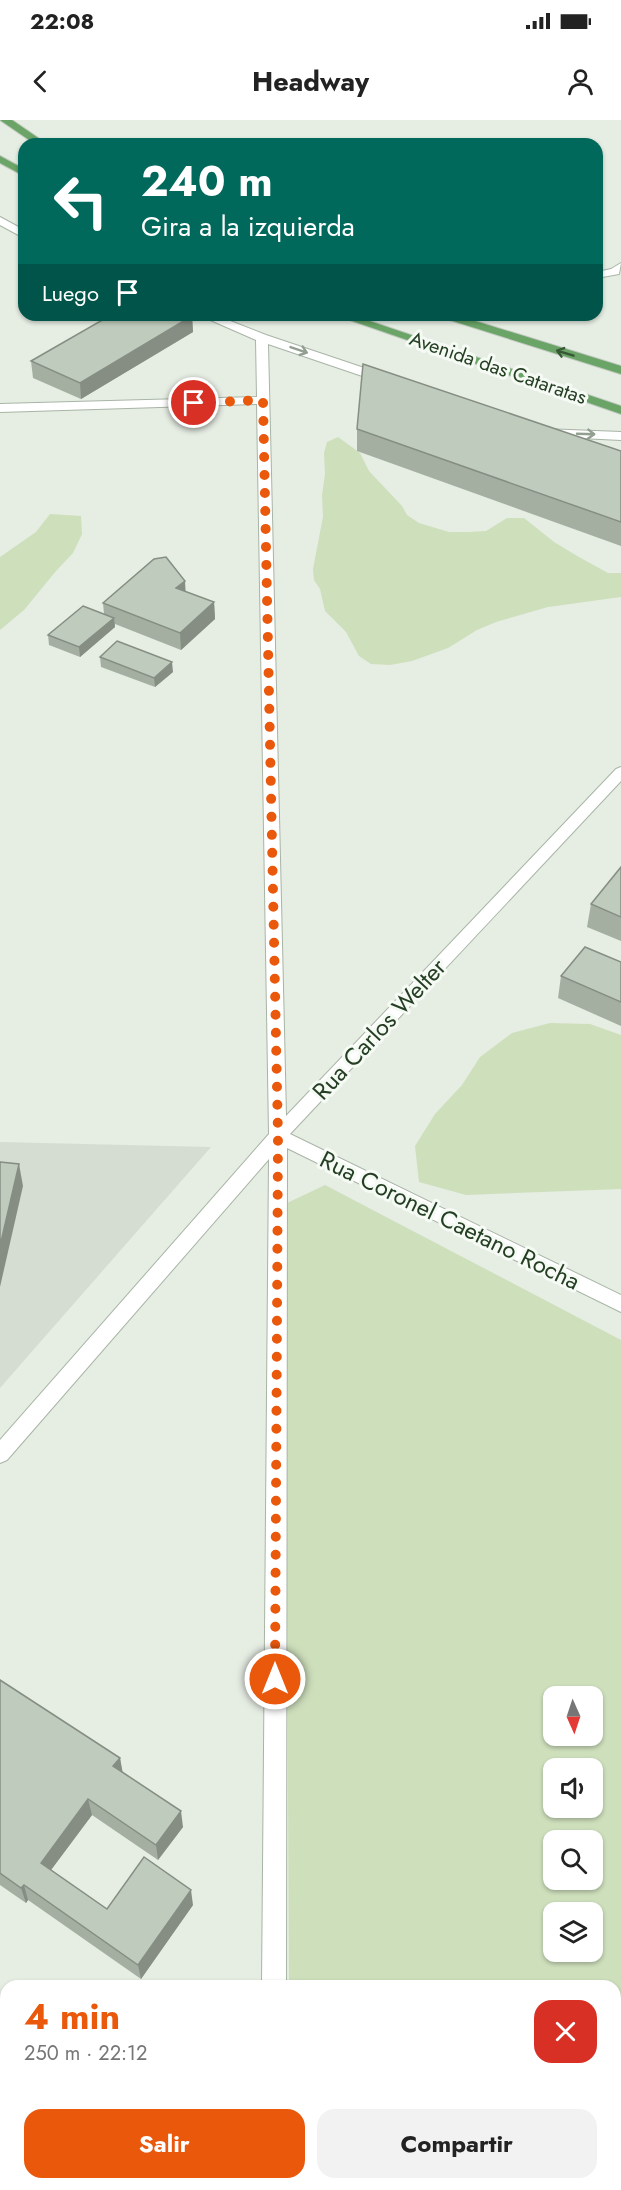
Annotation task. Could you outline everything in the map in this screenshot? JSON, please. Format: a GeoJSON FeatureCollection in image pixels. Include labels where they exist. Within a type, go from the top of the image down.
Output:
{"type":"FeatureCollection","features":[{"type":"Feature","properties":{"kind":"main road"},"geometry":{"type":"LineString","coordinates":[[5,120],[33,138]]}},
{"type":"Feature","properties":{"kind":"main road"},"geometry":{"type":"LineString","coordinates":[[0,159],[18,170]]}},
{"type":"Feature","properties":{"kind":"main road","name":"Avenida das Cataratas"},"geometry":{"type":"LineString","coordinates":[[359,321],[621,410]]}},
{"type":"Feature","properties":{"kind":"main road","name":"Avenida das Cataratas"},"geometry":{"type":"LineString","coordinates":[[463,321],[621,370]]}},
{"type":"Feature","properties":{"kind":"street"},"geometry":{"type":"LineString","coordinates":[[0,220],[18,230]]}},
{"type":"Feature","properties":{"kind":"street"},"geometry":{"type":"LineString","coordinates":[[603,274],[619,273]]}},
{"type":"Feature","properties":{"kind":"street","name":"Avenida das Cataratas"},"geometry":{"type":"LineString","coordinates":[[220,321],[262,338],[398,383]]}},
{"type":"Feature","properties":{"kind":"street"},"geometry":{"type":"LineString","coordinates":[[262,338],[278,1136],[274,1980]]}},
{"type":"Feature","properties":{"kind":"street"},"geometry":{"type":"LineString","coordinates":[[0,408],[263,400]]}},
{"type":"Feature","properties":{"kind":"street","name":"Avenida das Cataratas"},"geometry":{"type":"LineString","coordinates":[[533,429],[545,433],[621,436]]}},
{"type":"Feature","properties":{"kind":"street","name":"Rua Carlos Welter"},"geometry":{"type":"LineString","coordinates":[[0,1454],[278,1136],[621,772]]}},
{"type":"Feature","properties":{"kind":"street","name":"Rua Coronel Caetano Rocha"},"geometry":{"type":"LineString","coordinates":[[278,1136],[621,1304]]}},
{"type":"Feature","properties":{"kind":"shaded area"},"geometry":{"type":"Polygon","coordinates":[[[0,1142],[211,1147],[0,1388],[0,1142]]]}},
{"type":"Feature","properties":{"kind":"green space"},"geometry":{"type":"Polygon","coordinates":[[[338,437],[360,453],[369,471],[402,506],[407,515],[419,523],[449,532],[469,532],[486,531],[507,518],[524,518],[554,542],[579,557],[608,573],[621,573],[621,597],[548,607],[496,622],[477,630],[448,648],[412,661],[390,665],[371,664],[359,656],[346,632],[325,611],[320,589],[314,580],[313,569],[323,517],[324,453],[327,442],[338,437]]]}},
{"type":"Feature","properties":{"kind":"green space"},"geometry":{"type":"Polygon","coordinates":[[[50,514],[81,516],[82,534],[73,553],[24,610],[0,630],[0,557],[36,532],[50,514]]]}},
{"type":"Feature","properties":{"kind":"green space"},"geometry":{"type":"Polygon","coordinates":[[[550,1023],[590,1024],[621,1035],[621,1189],[466,1195],[419,1182],[415,1146],[435,1114],[462,1085],[480,1057],[512,1033],[550,1023]]]}},
{"type":"Feature","properties":{"kind":"green space"},"geometry":{"type":"Polygon","coordinates":[[[325,1185],[621,1340],[621,1980],[289,1980],[285,1204],[325,1185]]]}},
{"type":"Feature","properties":{"kind":"building"},"geometry":{"type":"Polygon","coordinates":[[[101,321],[184,321],[80,383],[31,361],[101,321]]]}},
{"type":"Feature","properties":{"kind":"building"},"geometry":{"type":"Polygon","coordinates":[[[363,364],[621,451],[621,522],[357,429],[363,364]]]}},
{"type":"Feature","properties":{"kind":"building"},"geometry":{"type":"Polygon","coordinates":[[[166,557],[185,581],[176,588],[214,602],[180,633],[103,603],[154,559],[166,557]]]}},
{"type":"Feature","properties":{"kind":"building"},"geometry":{"type":"Polygon","coordinates":[[[83,606],[114,618],[79,647],[48,635],[83,606]]]}},
{"type":"Feature","properties":{"kind":"building"},"geometry":{"type":"Polygon","coordinates":[[[117,641],[172,662],[154,678],[100,657],[117,641]]]}},
{"type":"Feature","properties":{"kind":"building"},"geometry":{"type":"Polygon","coordinates":[[[621,867],[621,917],[591,904],[621,867]]]}},
{"type":"Feature","properties":{"kind":"building"},"geometry":{"type":"Polygon","coordinates":[[[585,947],[621,962],[621,1002],[561,976],[585,947]]]}},
{"type":"Feature","properties":{"kind":"building"},"geometry":{"type":"Polygon","coordinates":[[[0,1162],[19,1164],[0,1246],[0,1162]]]}},
{"type":"Feature","properties":{"kind":"building"},"geometry":{"type":"Polygon","coordinates":[[[0,1680],[120,1758],[113,1766],[181,1811],[156,1845],[88,1799],[41,1863],[107,1909],[144,1857],[191,1890],[138,1965],[24,1885],[21,1888],[0,1873],[0,1680]]]}},
{"type":"Feature","properties":{"kind":"route"},"geometry":{"type":"LineString","coordinates":[[194,403],[263,400],[278,1136],[275,1679]]}}]}
